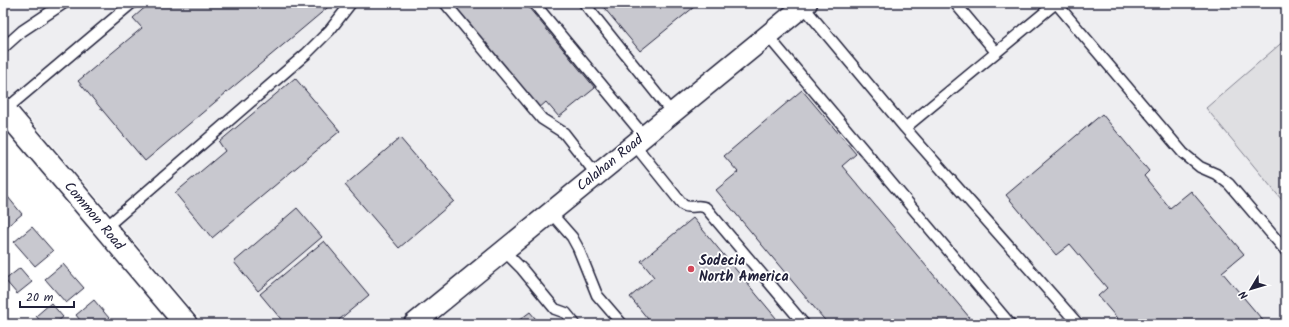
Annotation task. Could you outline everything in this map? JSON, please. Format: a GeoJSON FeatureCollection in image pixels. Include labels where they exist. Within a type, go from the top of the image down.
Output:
{"type":"FeatureCollection","features":[{"type":"Feature","properties":{"kind":"street","name":"Calahan Road"},"geometry":{"type":"LineString","coordinates":[[414,324],[805,4]]}},
{"type":"Feature","properties":{"kind":"street","name":"Common Road"},"geometry":{"type":"LineString","coordinates":[[4,109],[186,324]]}},
{"type":"Feature","properties":{"kind":"lane"},"geometry":{"type":"LineString","coordinates":[[3,48],[22,31],[64,3]]}},
{"type":"Feature","properties":{"kind":"lane"},"geometry":{"type":"LineString","coordinates":[[4,109],[132,3]]}},
{"type":"Feature","properties":{"kind":"lane"},"geometry":{"type":"LineString","coordinates":[[104,228],[306,54],[330,30],[351,3]]}},
{"type":"Feature","properties":{"kind":"lane"},"geometry":{"type":"LineString","coordinates":[[445,3],[542,119],[564,133],[596,174]]}},
{"type":"Feature","properties":{"kind":"lane"},"geometry":{"type":"LineString","coordinates":[[534,3],[639,140],[683,205],[690,208],[699,205],[706,208],[804,324]]}},
{"type":"Feature","properties":{"kind":"lane"},"geometry":{"type":"LineString","coordinates":[[584,3],[672,113]]}},
{"type":"Feature","properties":{"kind":"lane"},"geometry":{"type":"LineString","coordinates":[[955,3],[996,52]]}},
{"type":"Feature","properties":{"kind":"lane"},"geometry":{"type":"LineString","coordinates":[[905,128],[1056,3],[1183,153],[1200,167],[1216,174],[1229,184],[1286,252]]}},
{"type":"Feature","properties":{"kind":"lane"},"geometry":{"type":"LineString","coordinates":[[805,4],[905,128],[1078,324]]}},
{"type":"Feature","properties":{"kind":"lane"},"geometry":{"type":"LineString","coordinates":[[767,35],[1010,324]]}},
{"type":"Feature","properties":{"kind":"lane"},"geometry":{"type":"LineString","coordinates":[[550,212],[572,237],[597,294],[622,324]]}},
{"type":"Feature","properties":{"kind":"lane"},"geometry":{"type":"LineString","coordinates":[[503,250],[522,269],[550,303],[566,313],[575,324]]}},
{"type":"Feature","properties":{"kind":"shaded area"},"geometry":{"type":"Polygon","coordinates":[[[3,3],[1286,3],[1286,324],[204,324],[3,87],[3,3]]]}},
{"type":"Feature","properties":{"kind":"shaded area"},"geometry":{"type":"Polygon","coordinates":[[[1286,39],[1286,205],[1206,108],[1286,39]]]}},
{"type":"Feature","properties":{"kind":"building"},"geometry":{"type":"Polygon","coordinates":[[[150,3],[333,3],[145,161],[78,81],[142,28],[133,18],[150,3]]]}},
{"type":"Feature","properties":{"kind":"building"},"geometry":{"type":"Polygon","coordinates":[[[451,3],[525,3],[595,88],[559,117],[546,102],[538,109],[451,3]]]}},
{"type":"Feature","properties":{"kind":"building"},"geometry":{"type":"Polygon","coordinates":[[[600,3],[699,3],[640,51],[600,3]]]}},
{"type":"Feature","properties":{"kind":"building"},"geometry":{"type":"Polygon","coordinates":[[[295,78],[340,131],[212,238],[175,193],[225,151],[219,142],[295,78]]]}},
{"type":"Feature","properties":{"kind":"building"},"geometry":{"type":"Polygon","coordinates":[[[802,90],[856,154],[842,166],[975,324],[828,324],[716,190],[738,172],[724,156],[802,90]]]}},
{"type":"Feature","properties":{"kind":"building"},"geometry":{"type":"Polygon","coordinates":[[[1102,114],[1149,171],[1144,176],[1170,208],[1191,191],[1244,254],[1222,272],[1266,324],[1122,324],[1098,296],[1107,288],[1070,244],[1056,255],[1006,195],[1102,114]]]}},
{"type":"Feature","properties":{"kind":"building"},"geometry":{"type":"Polygon","coordinates":[[[400,138],[454,201],[399,248],[345,185],[400,138]]]}},
{"type":"Feature","properties":{"kind":"building"},"geometry":{"type":"Polygon","coordinates":[[[3,191],[22,214],[4,229],[3,228],[3,191]]]}},
{"type":"Feature","properties":{"kind":"building"},"geometry":{"type":"Polygon","coordinates":[[[297,208],[322,237],[258,291],[234,262],[297,208]]]}},
{"type":"Feature","properties":{"kind":"building","name":"Sodecia North America"},"geometry":{"type":"Polygon","coordinates":[[[693,218],[781,324],[652,324],[630,297],[654,277],[641,261],[693,218]]]}},
{"type":"Feature","properties":{"kind":"building"},"geometry":{"type":"Polygon","coordinates":[[[32,227],[53,251],[35,266],[14,242],[32,227]]]}},
{"type":"Feature","properties":{"kind":"building"},"geometry":{"type":"Polygon","coordinates":[[[324,241],[369,295],[334,324],[285,324],[260,294],[324,241]]]}},
{"type":"Feature","properties":{"kind":"building"},"geometry":{"type":"Polygon","coordinates":[[[63,264],[84,288],[66,303],[45,279],[63,264]]]}},
{"type":"Feature","properties":{"kind":"building"},"geometry":{"type":"Polygon","coordinates":[[[20,268],[32,282],[17,294],[5,280],[20,268]]]}},
{"type":"Feature","properties":{"kind":"building"},"geometry":{"type":"Polygon","coordinates":[[[94,300],[114,324],[83,324],[76,315],[94,300]]]}},
{"type":"Feature","properties":{"kind":"building"},"geometry":{"type":"Polygon","coordinates":[[[51,303],[63,317],[55,324],[43,324],[36,316],[51,303]]]}},
{"type":"Feature","properties":{"kind":"building"},"geometry":{"type":"Polygon","coordinates":[[[530,312],[540,324],[514,324],[530,312]]]}},
{"type":"Feature","properties":{"kind":"place","name":"Sodecia North America"},"geometry":{"type":"Point","coordinates":[691,269]}}]}
